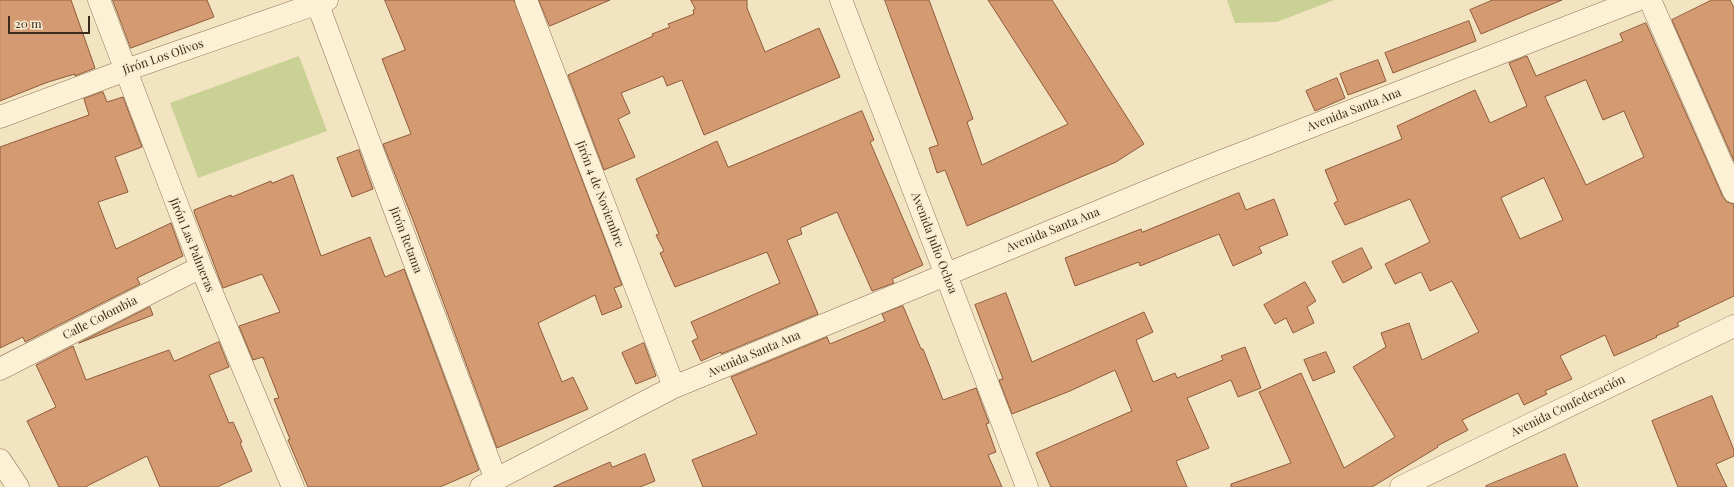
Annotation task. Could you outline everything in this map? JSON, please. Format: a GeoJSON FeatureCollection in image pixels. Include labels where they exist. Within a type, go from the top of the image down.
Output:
{"type":"FeatureCollection","features":[{"type":"Feature","properties":{"kind":"street","name":"Jirón Las Palmeras"},"geometry":{"type":"LineString","coordinates":[[99,0],[201,267],[293,487]]}},
{"type":"Feature","properties":{"kind":"street","name":"Jirón 4 de Noviembre"},"geometry":{"type":"LineString","coordinates":[[526,0],[674,387]]}},
{"type":"Feature","properties":{"kind":"street","name":"Avenida Julio Ochoa"},"geometry":{"type":"LineString","coordinates":[[841,0],[1027,487]]}},
{"type":"Feature","properties":{"kind":"street","name":"Avenida Santa Ana"},"geometry":{"type":"LineString","coordinates":[[489,483],[674,387],[1199,170],[1637,0]]}},
{"type":"Feature","properties":{"kind":"street"},"geometry":{"type":"LineString","coordinates":[[1650,0],[1734,192]]}},
{"type":"Feature","properties":{"kind":"street","name":"Jirón Los Olivos"},"geometry":{"type":"LineString","coordinates":[[0,117],[126,70],[320,1]]}},
{"type":"Feature","properties":{"kind":"street","name":"Jirón Retama"},"geometry":{"type":"LineString","coordinates":[[320,1],[489,483]]}},
{"type":"Feature","properties":{"kind":"street","name":"Calle Colombia"},"geometry":{"type":"LineString","coordinates":[[0,369],[201,267]]}},
{"type":"Feature","properties":{"kind":"street","name":"Avenida Confederación"},"geometry":{"type":"LineString","coordinates":[[1402,487],[1734,326]]}},
{"type":"Feature","properties":{"kind":"street"},"geometry":{"type":"LineString","coordinates":[[0,460],[18,487]]}},
{"type":"Feature","properties":{"kind":"green space"},"geometry":{"type":"Polygon","coordinates":[[[1227,0],[1334,0],[1277,22],[1235,23],[1227,0]]]}},
{"type":"Feature","properties":{"kind":"green space"},"geometry":{"type":"Polygon","coordinates":[[[299,56],[327,131],[198,178],[170,103],[299,56]]]}},
{"type":"Feature","properties":{"kind":"building"},"geometry":{"type":"Polygon","coordinates":[[[0,0],[71,0],[95,68],[75,76],[75,74],[48,82],[0,101],[0,0]]]}},
{"type":"Feature","properties":{"kind":"building"},"geometry":{"type":"Polygon","coordinates":[[[113,0],[207,0],[214,17],[131,48],[113,0]]]}},
{"type":"Feature","properties":{"kind":"building"},"geometry":{"type":"Polygon","coordinates":[[[385,0],[514,0],[622,285],[614,288],[622,307],[602,315],[595,295],[538,323],[562,382],[573,377],[588,409],[497,448],[413,220],[383,144],[411,134],[382,59],[405,50],[385,0]]]}},
{"type":"Feature","properties":{"kind":"building"},"geometry":{"type":"Polygon","coordinates":[[[539,0],[610,0],[550,26],[539,0]]]}},
{"type":"Feature","properties":{"kind":"building"},"geometry":{"type":"Polygon","coordinates":[[[691,0],[747,0],[747,8],[765,52],[819,28],[840,77],[704,135],[682,80],[667,86],[663,76],[621,93],[630,113],[618,119],[635,157],[604,170],[568,75],[653,36],[652,34],[670,27],[668,24],[694,14],[693,10],[695,9],[691,0]]]}},
{"type":"Feature","properties":{"kind":"building"},"geometry":{"type":"Polygon","coordinates":[[[885,0],[929,0],[973,119],[967,122],[982,165],[1068,124],[988,0],[1052,0],[1144,144],[1116,162],[967,226],[945,170],[937,173],[929,148],[938,145],[885,0]]]}},
{"type":"Feature","properties":{"kind":"building"},"geometry":{"type":"Polygon","coordinates":[[[1493,0],[1562,0],[1481,34],[1470,10],[1493,0]]]}},
{"type":"Feature","properties":{"kind":"building"},"geometry":{"type":"Polygon","coordinates":[[[1712,0],[1730,0],[1734,8],[1734,161],[1672,20],[1712,0]]]}},
{"type":"Feature","properties":{"kind":"building"},"geometry":{"type":"Polygon","coordinates":[[[1469,21],[1476,41],[1393,73],[1385,53],[1469,21]]]}},
{"type":"Feature","properties":{"kind":"building"},"geometry":{"type":"Polygon","coordinates":[[[1646,23],[1723,197],[1727,202],[1734,204],[1734,296],[1677,323],[1679,326],[1656,336],[1657,337],[1614,356],[1605,335],[1560,356],[1572,379],[1545,391],[1547,394],[1524,405],[1518,393],[1462,420],[1468,430],[1437,446],[1438,447],[1372,487],[1231,487],[1231,484],[1291,463],[1259,392],[1301,373],[1344,468],[1395,437],[1353,367],[1386,347],[1381,333],[1409,323],[1422,360],[1479,332],[1452,281],[1430,291],[1421,272],[1395,284],[1385,264],[1430,242],[1410,199],[1345,225],[1334,203],[1338,201],[1325,170],[1402,139],[1397,126],[1475,90],[1490,123],[1527,106],[1509,63],[1527,56],[1536,76],[1623,41],[1620,34],[1646,23]],[[1586,80],[1545,97],[1586,185],[1644,157],[1624,111],[1603,120],[1586,80]],[[1544,178],[1501,198],[1520,239],[1563,220],[1544,178]]]}},
{"type":"Feature","properties":{"kind":"building"},"geometry":{"type":"Polygon","coordinates":[[[1378,60],[1386,81],[1348,95],[1340,74],[1378,60]]]}},
{"type":"Feature","properties":{"kind":"building"},"geometry":{"type":"Polygon","coordinates":[[[1337,78],[1345,98],[1315,111],[1306,91],[1337,78]]]}},
{"type":"Feature","properties":{"kind":"building"},"geometry":{"type":"Polygon","coordinates":[[[103,92],[107,102],[123,97],[142,147],[115,157],[128,192],[98,202],[116,249],[171,223],[183,256],[137,278],[140,284],[25,342],[23,337],[0,348],[0,147],[89,115],[84,99],[103,92]]]}},
{"type":"Feature","properties":{"kind":"building"},"geometry":{"type":"Polygon","coordinates":[[[862,111],[874,140],[870,142],[923,265],[892,279],[894,283],[872,291],[837,212],[800,228],[802,234],[787,240],[818,314],[701,361],[692,341],[698,338],[691,322],[780,283],[767,252],[675,287],[660,253],[664,251],[656,235],[659,234],[636,179],[717,141],[728,167],[862,111]]]}},
{"type":"Feature","properties":{"kind":"building"},"geometry":{"type":"Polygon","coordinates":[[[359,150],[373,189],[352,197],[337,158],[359,150]]]}},
{"type":"Feature","properties":{"kind":"building"},"geometry":{"type":"Polygon","coordinates":[[[293,175],[321,256],[370,237],[385,277],[404,269],[479,470],[440,487],[308,487],[288,440],[290,439],[274,399],[279,398],[263,357],[253,360],[239,326],[280,312],[262,274],[223,288],[194,212],[194,210],[231,195],[232,197],[271,181],[272,183],[293,175]]]}},
{"type":"Feature","properties":{"kind":"building"},"geometry":{"type":"Polygon","coordinates":[[[1239,193],[1246,210],[1274,199],[1288,235],[1259,247],[1262,253],[1233,266],[1219,234],[1140,266],[1139,262],[1075,286],[1065,258],[1141,229],[1142,232],[1239,193]]]}},
{"type":"Feature","properties":{"kind":"building"},"geometry":{"type":"Polygon","coordinates":[[[1362,248],[1372,268],[1343,283],[1332,262],[1362,248]]]}},
{"type":"Feature","properties":{"kind":"building"},"geometry":{"type":"Polygon","coordinates":[[[1305,282],[1316,301],[1307,307],[1314,323],[1293,333],[1286,318],[1275,324],[1264,305],[1305,282]]]}},
{"type":"Feature","properties":{"kind":"building"},"geometry":{"type":"Polygon","coordinates":[[[1006,293],[1032,362],[1144,312],[1153,332],[1136,340],[1153,382],[1175,373],[1177,378],[1223,360],[1221,356],[1245,347],[1261,388],[1238,397],[1231,380],[1187,398],[1209,448],[1176,461],[1187,487],[1051,487],[1036,453],[1132,411],[1115,370],[1070,391],[1012,414],[999,380],[1003,379],[975,305],[1006,293]]]}},
{"type":"Feature","properties":{"kind":"building"},"geometry":{"type":"Polygon","coordinates":[[[903,306],[921,349],[923,349],[943,400],[976,388],[989,423],[986,424],[996,452],[988,455],[1002,487],[703,487],[692,460],[757,434],[731,377],[827,337],[830,344],[885,321],[882,314],[903,306]]]}},
{"type":"Feature","properties":{"kind":"building"},"geometry":{"type":"Polygon","coordinates":[[[150,307],[153,315],[79,343],[150,307]]]}},
{"type":"Feature","properties":{"kind":"building"},"geometry":{"type":"Polygon","coordinates":[[[219,342],[229,367],[209,375],[229,423],[233,422],[242,442],[240,443],[252,471],[217,487],[160,487],[147,456],[85,487],[59,487],[27,421],[56,407],[36,365],[73,346],[86,380],[169,350],[174,361],[219,342]]]}},
{"type":"Feature","properties":{"kind":"building"},"geometry":{"type":"Polygon","coordinates":[[[644,343],[656,376],[636,384],[622,353],[644,343]]]}},
{"type":"Feature","properties":{"kind":"building"},"geometry":{"type":"Polygon","coordinates":[[[1326,352],[1335,372],[1313,381],[1304,360],[1326,352]]]}},
{"type":"Feature","properties":{"kind":"building"},"geometry":{"type":"Polygon","coordinates":[[[1712,396],[1734,450],[1734,456],[1716,464],[1727,487],[1678,487],[1652,421],[1712,396]]]}},
{"type":"Feature","properties":{"kind":"building"},"geometry":{"type":"Polygon","coordinates":[[[645,454],[655,481],[640,487],[553,487],[610,462],[612,467],[645,454]]]}},
{"type":"Feature","properties":{"kind":"building"},"geometry":{"type":"Polygon","coordinates":[[[1565,454],[1578,487],[1486,487],[1486,486],[1565,454]]]}}]}
